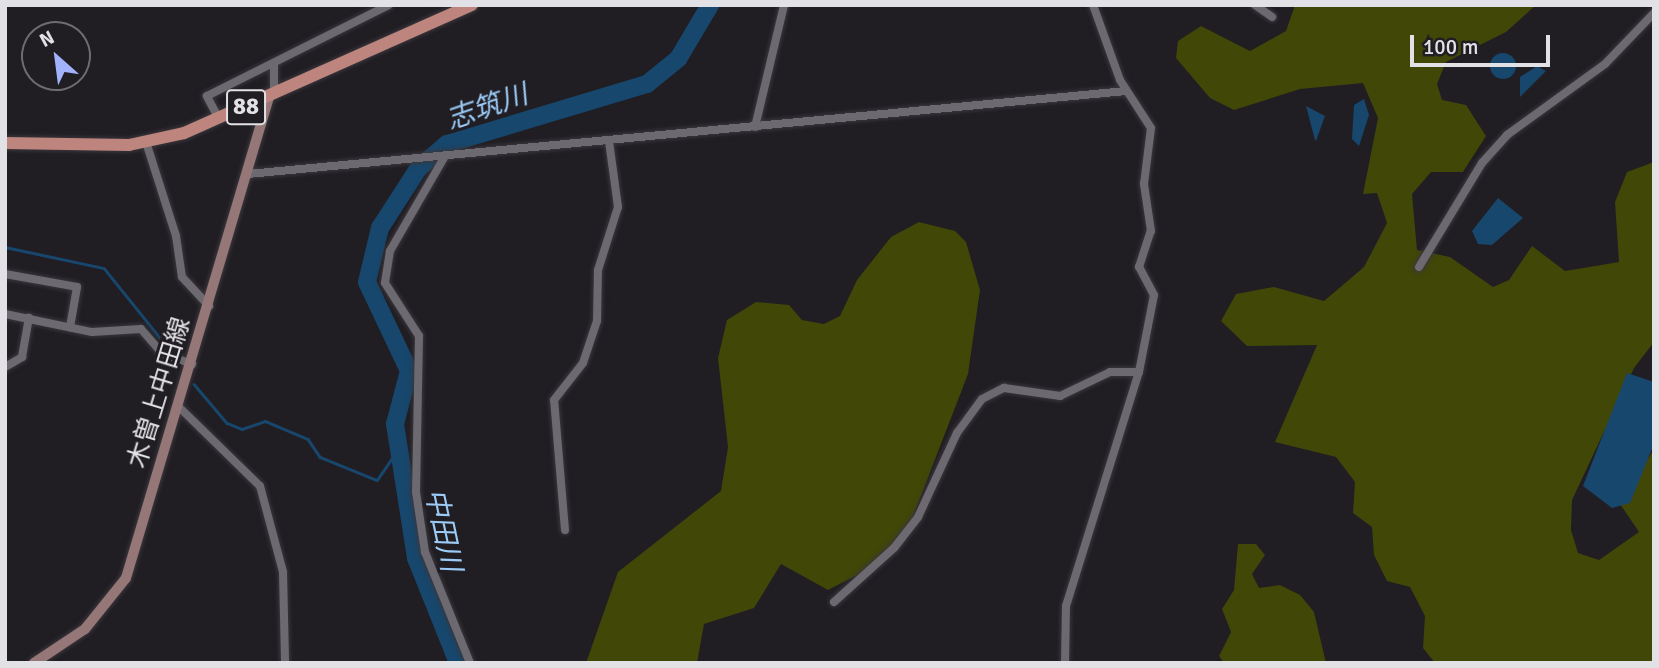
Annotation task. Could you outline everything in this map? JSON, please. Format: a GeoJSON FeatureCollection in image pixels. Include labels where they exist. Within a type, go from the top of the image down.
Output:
{"type":"FeatureCollection","features":[{"type":"Feature","properties":{"kind":"main road","name":"88"},"geometry":{"type":"LineString","coordinates":[[5,143],[76,148],[146,142],[219,119],[472,5]]}},
{"type":"Feature","properties":{"kind":"main road","name":"木曽上中田線"},"geometry":{"type":"LineString","coordinates":[[34,663],[85,629],[119,590],[181,409],[272,96]]}},
{"type":"Feature","properties":{"kind":"street"},"geometry":{"type":"LineString","coordinates":[[219,119],[207,96],[389,5]]}},
{"type":"Feature","properties":{"kind":"street"},"geometry":{"type":"LineString","coordinates":[[755,127],[784,5]]}},
{"type":"Feature","properties":{"kind":"street"},"geometry":{"type":"LineString","coordinates":[[1065,663],[1066,606],[1139,372],[1154,295],[1139,267],[1151,231],[1144,184],[1151,128],[1126,91],[1093,5]]}},
{"type":"Feature","properties":{"kind":"street"},"geometry":{"type":"LineString","coordinates":[[1255,5],[1272,16]]}},
{"type":"Feature","properties":{"kind":"street"},"geometry":{"type":"LineString","coordinates":[[1419,267],[1482,163],[1515,129],[1605,64],[1654,13]]}},
{"type":"Feature","properties":{"kind":"street"},"geometry":{"type":"LineString","coordinates":[[272,96],[274,63]]}},
{"type":"Feature","properties":{"kind":"street"},"geometry":{"type":"LineString","coordinates":[[248,174],[1126,91]]}},
{"type":"Feature","properties":{"kind":"street"},"geometry":{"type":"LineString","coordinates":[[565,530],[555,400],[583,363],[597,321],[598,270],[618,207],[609,141]]}},
{"type":"Feature","properties":{"kind":"street"},"geometry":{"type":"LineString","coordinates":[[146,142],[173,225],[181,277],[209,306]]}},
{"type":"Feature","properties":{"kind":"street"},"geometry":{"type":"LineString","coordinates":[[444,157],[390,251],[385,283],[419,336],[416,492],[425,552],[470,663]]}},
{"type":"Feature","properties":{"kind":"street"},"geometry":{"type":"LineString","coordinates":[[5,274],[77,287],[70,327]]}},
{"type":"Feature","properties":{"kind":"street"},"geometry":{"type":"LineString","coordinates":[[5,313],[70,327],[141,329],[163,354],[192,364]]}},
{"type":"Feature","properties":{"kind":"street"},"geometry":{"type":"LineString","coordinates":[[5,367],[22,357],[29,318]]}},
{"type":"Feature","properties":{"kind":"street"},"geometry":{"type":"LineString","coordinates":[[834,602],[894,548],[918,517],[957,433],[982,399],[1004,388],[1060,396],[1110,372],[1139,372]]}},
{"type":"Feature","properties":{"kind":"street"},"geometry":{"type":"LineString","coordinates":[[181,409],[260,486],[283,572],[285,663]]}},
{"type":"Feature","properties":{"kind":"green space"},"geometry":{"type":"Polygon","coordinates":[[[1295,5],[1536,5],[1506,32],[1446,62],[1437,84],[1442,100],[1466,105],[1486,136],[1463,172],[1431,172],[1412,194],[1417,250],[1450,257],[1493,287],[1509,280],[1532,246],[1565,271],[1619,262],[1615,202],[1627,172],[1654,162],[1654,342],[1634,368],[1572,500],[1571,530],[1578,553],[1599,560],[1639,532],[1620,504],[1654,449],[1654,663],[1435,663],[1423,648],[1425,616],[1410,587],[1387,581],[1374,555],[1372,527],[1353,513],[1355,482],[1336,457],[1275,442],[1317,345],[1247,346],[1221,321],[1236,294],[1274,287],[1324,301],[1364,267],[1387,223],[1377,193],[1363,194],[1378,118],[1363,83],[1300,89],[1234,110],[1210,98],[1176,58],[1178,41],[1201,26],[1250,51],[1286,31],[1295,5]]]}},
{"type":"Feature","properties":{"kind":"green space"},"geometry":{"type":"Polygon","coordinates":[[[919,222],[955,231],[966,242],[980,290],[968,374],[907,532],[861,573],[828,590],[781,564],[754,608],[704,624],[697,663],[586,663],[618,572],[721,491],[728,447],[718,358],[727,320],[756,302],[789,305],[802,320],[824,324],[840,316],[857,280],[891,237],[919,222]]]}},
{"type":"Feature","properties":{"kind":"green space"},"geometry":{"type":"Polygon","coordinates":[[[1238,544],[1256,544],[1265,555],[1252,574],[1259,588],[1280,585],[1300,595],[1314,612],[1326,663],[1224,663],[1219,656],[1231,632],[1222,609],[1234,590],[1238,544]]]}},
{"type":"Feature","properties":{"kind":"water"},"geometry":{"type":"Polygon","coordinates":[[[1503,53],[1512,57],[1516,66],[1512,75],[1503,79],[1494,75],[1490,66],[1494,57],[1503,53]]]}},
{"type":"Feature","properties":{"kind":"water"},"geometry":{"type":"Polygon","coordinates":[[[1537,66],[1546,71],[1520,97],[1520,77],[1537,66]]]}},
{"type":"Feature","properties":{"kind":"water"},"geometry":{"type":"Polygon","coordinates":[[[1364,99],[1369,115],[1359,146],[1352,139],[1354,105],[1364,99]]]}},
{"type":"Feature","properties":{"kind":"water"},"geometry":{"type":"Polygon","coordinates":[[[1306,106],[1325,116],[1316,141],[1315,140],[1306,106]]]}},
{"type":"Feature","properties":{"kind":"water"},"geometry":{"type":"Polygon","coordinates":[[[1498,198],[1523,218],[1492,245],[1478,244],[1472,231],[1498,198]]]}},
{"type":"Feature","properties":{"kind":"water"},"geometry":{"type":"Polygon","coordinates":[[[1627,373],[1654,382],[1654,444],[1630,503],[1612,508],[1583,486],[1627,373]]]}},
{"type":"Feature","properties":{"kind":"waterway","name":"志筑川"},"geometry":{"type":"LineString","coordinates":[[458,663],[416,558],[395,424],[409,371],[367,282],[380,228],[418,169],[447,144],[647,84],[678,59],[710,5]]}},
{"type":"Feature","properties":{"kind":"waterway"},"geometry":{"type":"LineString","coordinates":[[5,247],[104,268],[174,355]]}},
{"type":"Feature","properties":{"kind":"waterway"},"geometry":{"type":"LineString","coordinates":[[194,384],[227,423],[242,429],[265,421],[308,439],[320,457],[377,480],[401,445]]}},
{"type":"Feature","properties":{"kind":"water label","name":"中田川"},"geometry":{"type":"Point","coordinates":[443,530]}}]}
